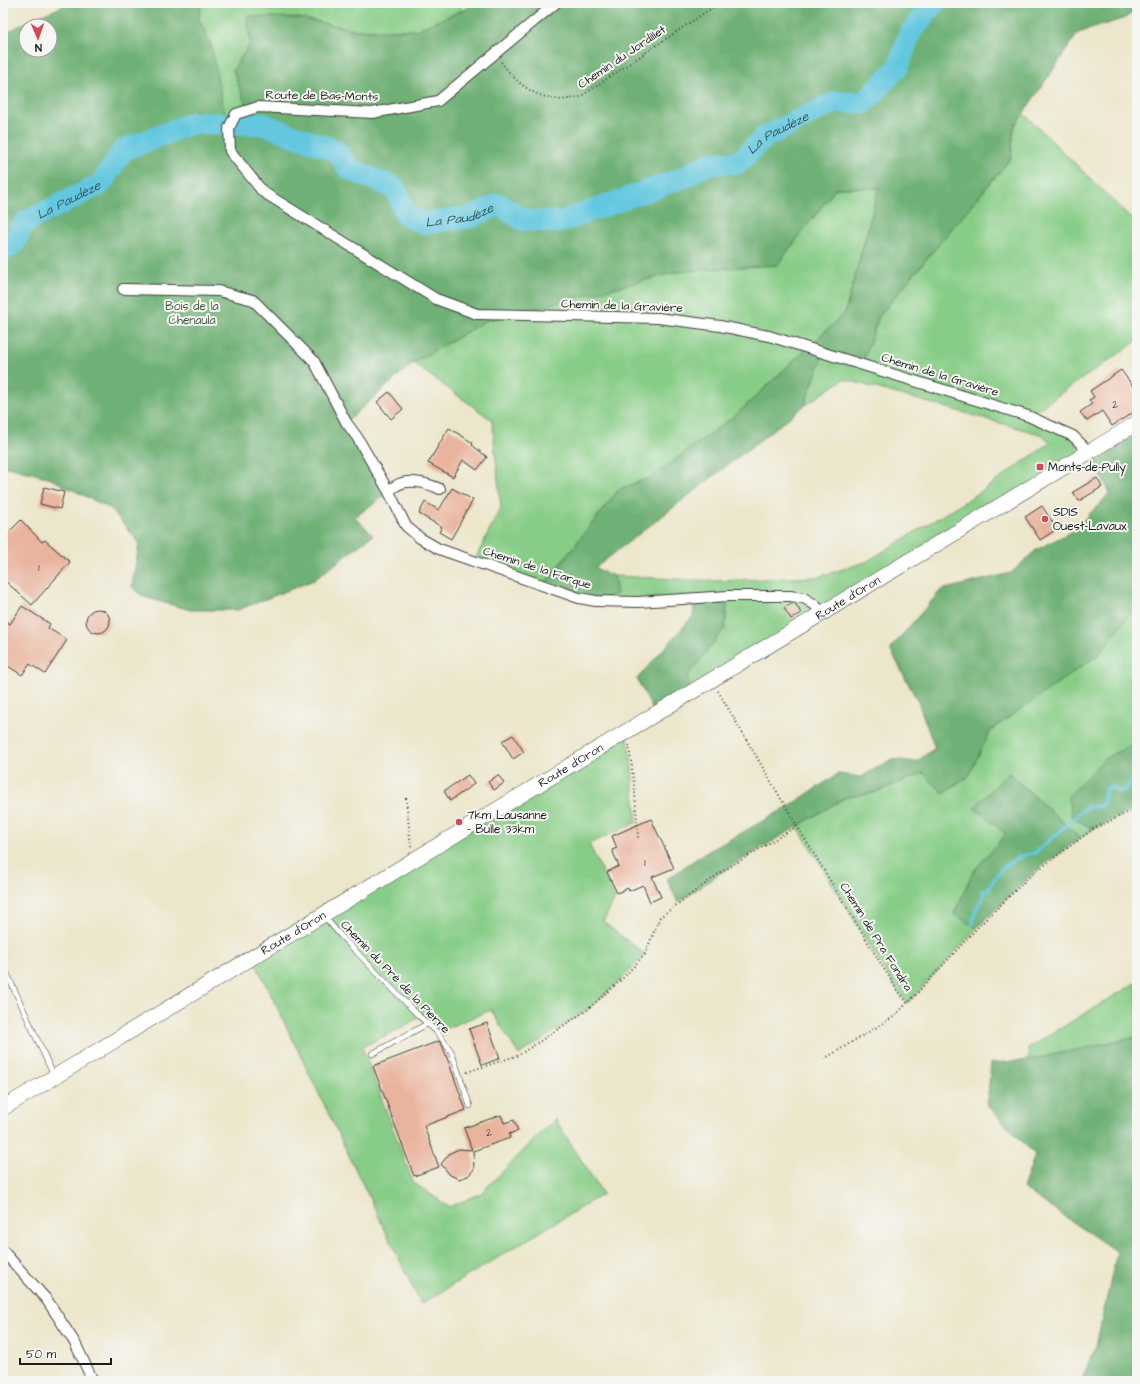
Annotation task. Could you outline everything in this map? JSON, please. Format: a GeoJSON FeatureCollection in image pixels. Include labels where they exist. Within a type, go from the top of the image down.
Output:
{"type":"FeatureCollection","features":[{"type":"Feature","properties":{"kind":"main road","name":"Route d'Oron"},"geometry":{"type":"LineString","coordinates":[[3,1108],[1137,423]]}},
{"type":"Feature","properties":{"kind":"street","name":"Route de Bas-Monts"},"geometry":{"type":"LineString","coordinates":[[230,151],[229,128],[236,114],[258,107],[372,112],[438,101],[496,55],[556,3]]}},
{"type":"Feature","properties":{"kind":"street","name":"Chemin de la Gravière"},"geometry":{"type":"LineString","coordinates":[[230,151],[263,192],[436,299],[477,314],[658,318],[720,326],[769,336],[1028,416],[1073,436],[1090,452]]}},
{"type":"Feature","properties":{"kind":"street","name":"Chemin de la Farque"},"geometry":{"type":"LineString","coordinates":[[123,289],[218,291],[253,300],[314,361],[346,422],[357,437],[390,492],[406,526],[420,538],[439,549],[579,598],[596,601],[638,602],[728,596],[790,596],[804,598],[815,605],[822,613]]}},
{"type":"Feature","properties":{"kind":"street"},"geometry":{"type":"LineString","coordinates":[[390,492],[395,485],[406,482],[429,484],[440,489]]}},
{"type":"Feature","properties":{"kind":"street"},"geometry":{"type":"LineString","coordinates":[[3,1250],[47,1300],[75,1343],[93,1381]]}},
{"type":"Feature","properties":{"kind":"lane","name":"Chemin du Pré de la Pierre"},"geometry":{"type":"LineString","coordinates":[[323,915],[340,935],[427,1024],[437,1032],[451,1051],[470,1106]]}},
{"type":"Feature","properties":{"kind":"lane"},"geometry":{"type":"LineString","coordinates":[[3,965],[54,1077]]}},
{"type":"Feature","properties":{"kind":"lane"},"geometry":{"type":"LineString","coordinates":[[372,1054],[427,1024]]}},
{"type":"Feature","properties":{"kind":"path","name":"Chemin du Jordillet"},"geometry":{"type":"LineString","coordinates":[[496,55],[513,79],[531,92],[556,100],[580,97],[719,3]]}},
{"type":"Feature","properties":{"kind":"path","name":"Chemin de Pra Fondra"},"geometry":{"type":"LineString","coordinates":[[712,680],[797,826],[897,990],[908,1003],[977,928],[1031,875],[1093,829],[1137,808]]}},
{"type":"Feature","properties":{"kind":"path"},"geometry":{"type":"LineString","coordinates":[[626,732],[635,793],[638,838]]}},
{"type":"Feature","properties":{"kind":"path"},"geometry":{"type":"LineString","coordinates":[[406,798],[410,841],[414,860]]}},
{"type":"Feature","properties":{"kind":"path"},"geometry":{"type":"LineString","coordinates":[[459,1075],[519,1054],[586,1010],[623,978],[645,954],[660,917],[720,873],[797,826]]}},
{"type":"Feature","properties":{"kind":"path"},"geometry":{"type":"LineString","coordinates":[[824,1059],[895,1016],[908,1003]]}},
{"type":"Feature","properties":{"kind":"green space","name":"Bois de la Chenaula"},"geometry":{"type":"Polygon","coordinates":[[[70,3],[201,3],[199,19],[211,45],[222,101],[229,126],[246,105],[233,70],[250,44],[247,16],[299,18],[357,30],[416,30],[463,10],[475,3],[1137,3],[1137,9],[1125,18],[1078,33],[1014,127],[1011,158],[879,316],[862,364],[824,352],[804,406],[595,568],[614,576],[617,594],[596,601],[543,586],[619,489],[652,477],[737,414],[845,313],[879,188],[836,188],[777,265],[680,271],[485,321],[413,363],[346,422],[389,492],[355,517],[373,535],[314,580],[238,610],[191,610],[143,597],[132,587],[139,543],[111,509],[47,477],[3,466],[3,35],[18,26],[18,58],[58,58],[58,18],[36,18],[70,3]]]}},
{"type":"Feature","properties":{"kind":"green space"},"geometry":{"type":"Polygon","coordinates":[[[201,3],[458,3],[463,10],[416,30],[357,30],[299,18],[250,44],[233,70],[246,105],[229,128],[199,19],[201,3]]]}},
{"type":"Feature","properties":{"kind":"green space"},"geometry":{"type":"Polygon","coordinates":[[[1023,113],[1137,224],[1137,341],[1028,416],[1073,436],[1089,452],[692,692],[687,677],[725,628],[727,596],[596,601],[616,594],[614,576],[716,581],[818,577],[866,562],[982,491],[1050,443],[1043,435],[844,379],[804,406],[824,352],[862,364],[879,316],[1011,158],[1014,127],[1023,113]]]}},
{"type":"Feature","properties":{"kind":"green space"},"geometry":{"type":"Polygon","coordinates":[[[836,188],[879,188],[845,313],[737,414],[652,477],[619,489],[543,586],[474,561],[501,508],[492,420],[413,363],[485,321],[680,271],[777,265],[836,188]]]}},
{"type":"Feature","properties":{"kind":"green space"},"geometry":{"type":"Polygon","coordinates":[[[1137,423],[1137,605],[1099,654],[991,730],[968,777],[943,793],[923,773],[873,793],[846,797],[720,873],[678,903],[667,879],[702,855],[786,808],[838,774],[861,777],[892,759],[916,762],[935,748],[918,702],[890,649],[941,590],[1011,573],[1036,550],[1073,531],[1110,493],[1089,452],[1137,423]]]}},
{"type":"Feature","properties":{"kind":"green space"},"geometry":{"type":"Polygon","coordinates":[[[728,596],[725,628],[687,677],[692,692],[655,714],[637,679],[693,616],[695,598],[728,596]]]}},
{"type":"Feature","properties":{"kind":"green space"},"geometry":{"type":"Polygon","coordinates":[[[1136,605],[1137,742],[1134,743],[1072,817],[1093,829],[1080,838],[1009,773],[1007,834],[973,872],[954,914],[977,928],[908,1003],[897,990],[797,826],[846,797],[873,793],[924,773],[968,777],[990,730],[1099,654],[1136,605]]]}},
{"type":"Feature","properties":{"kind":"green space"},"geometry":{"type":"Polygon","coordinates":[[[626,732],[631,759],[637,822],[589,844],[615,899],[603,922],[645,954],[623,978],[587,1010],[519,1055],[491,1010],[437,1032],[419,1017],[403,1027],[362,1047],[413,1182],[449,1207],[480,1194],[555,1119],[603,1194],[421,1304],[253,958],[626,732]]]}},
{"type":"Feature","properties":{"kind":"green space"},"geometry":{"type":"Polygon","coordinates":[[[1137,742],[1137,808],[1093,829],[1072,817],[1068,797],[1105,758],[1137,742]]]}},
{"type":"Feature","properties":{"kind":"green space"},"geometry":{"type":"Polygon","coordinates":[[[1008,773],[1080,838],[1031,875],[977,928],[954,914],[973,872],[1006,834],[974,808],[1008,773]]]}},
{"type":"Feature","properties":{"kind":"green space"},"geometry":{"type":"Polygon","coordinates":[[[1137,982],[1137,1037],[1029,1060],[1028,1048],[1137,982]]]}},
{"type":"Feature","properties":{"kind":"green space"},"geometry":{"type":"Polygon","coordinates":[[[1137,1037],[1137,1381],[1081,1381],[1096,1346],[1117,1252],[1023,1188],[1035,1155],[987,1105],[991,1063],[1029,1060],[1137,1037]]]}},
{"type":"Feature","properties":{"kind":"building"},"geometry":{"type":"Polygon","coordinates":[[[1121,370],[1132,385],[1137,382],[1137,410],[1112,426],[1102,411],[1087,421],[1080,412],[1092,404],[1089,400],[1094,397],[1090,391],[1121,370]]]}},
{"type":"Feature","properties":{"kind":"building"},"geometry":{"type":"Polygon","coordinates":[[[389,392],[403,409],[391,419],[377,402],[389,392]]]}},
{"type":"Feature","properties":{"kind":"building"},"geometry":{"type":"Polygon","coordinates":[[[449,428],[473,443],[472,445],[487,457],[477,470],[463,460],[453,477],[428,463],[449,428]]]}},
{"type":"Feature","properties":{"kind":"building"},"geometry":{"type":"Polygon","coordinates":[[[1097,478],[1102,487],[1079,501],[1073,492],[1097,478]]]}},
{"type":"Feature","properties":{"kind":"building"},"geometry":{"type":"Polygon","coordinates":[[[44,487],[64,492],[60,509],[40,504],[44,487]]]}},
{"type":"Feature","properties":{"kind":"building"},"geometry":{"type":"Polygon","coordinates":[[[452,488],[473,500],[451,539],[439,532],[442,527],[419,514],[425,502],[439,510],[452,488]]]}},
{"type":"Feature","properties":{"kind":"building"},"geometry":{"type":"Polygon","coordinates":[[[1042,506],[1057,529],[1040,540],[1025,517],[1042,506]]]}},
{"type":"Feature","properties":{"kind":"building"},"geometry":{"type":"Polygon","coordinates":[[[21,520],[42,542],[45,540],[70,562],[32,605],[3,579],[3,524],[10,531],[21,520]]]}},
{"type":"Feature","properties":{"kind":"building"},"geometry":{"type":"Polygon","coordinates":[[[795,603],[801,613],[791,619],[784,608],[795,603]]]}},
{"type":"Feature","properties":{"kind":"building"},"geometry":{"type":"Polygon","coordinates":[[[22,606],[50,624],[48,628],[67,640],[45,674],[30,664],[22,675],[3,663],[3,619],[10,624],[22,606]]]}},
{"type":"Feature","properties":{"kind":"building"},"geometry":{"type":"Polygon","coordinates":[[[98,609],[106,613],[110,621],[106,629],[98,633],[90,629],[86,621],[90,613],[98,609]]]}},
{"type":"Feature","properties":{"kind":"building"},"geometry":{"type":"Polygon","coordinates":[[[513,735],[524,752],[513,759],[502,741],[513,735]]]}},
{"type":"Feature","properties":{"kind":"building"},"geometry":{"type":"Polygon","coordinates":[[[468,775],[474,784],[450,801],[444,791],[468,775]]]}},
{"type":"Feature","properties":{"kind":"building"},"geometry":{"type":"Polygon","coordinates":[[[498,775],[504,783],[494,790],[488,782],[498,775]]]}},
{"type":"Feature","properties":{"kind":"building"},"geometry":{"type":"Polygon","coordinates":[[[651,819],[674,868],[652,877],[661,897],[650,902],[643,885],[629,891],[628,888],[617,893],[607,872],[619,866],[612,850],[617,848],[612,836],[651,819]]]}},
{"type":"Feature","properties":{"kind":"building"},"geometry":{"type":"Polygon","coordinates":[[[487,1023],[500,1058],[482,1065],[469,1029],[487,1023]]]}},
{"type":"Feature","properties":{"kind":"building"},"geometry":{"type":"Polygon","coordinates":[[[439,1041],[443,1047],[466,1110],[424,1126],[439,1167],[414,1176],[373,1066],[439,1041]]]}},
{"type":"Feature","properties":{"kind":"building"},"geometry":{"type":"Polygon","coordinates":[[[501,1115],[504,1123],[514,1120],[518,1131],[509,1134],[510,1138],[473,1151],[474,1169],[468,1176],[459,1179],[450,1175],[441,1164],[450,1153],[459,1149],[472,1150],[464,1128],[501,1115]]]}},
{"type":"Feature","properties":{"kind":"waterway","name":"La Paudèze"},"geometry":{"type":"LineString","coordinates":[[3,250],[13,245],[25,222],[101,184],[123,150],[192,123],[262,124],[337,151],[349,169],[395,188],[407,216],[424,223],[472,217],[499,204],[523,220],[560,222],[685,177],[709,163],[738,163],[765,137],[835,102],[864,103],[898,67],[910,33],[934,3]]}},
{"type":"Feature","properties":{"kind":"waterway"},"geometry":{"type":"LineString","coordinates":[[972,925],[976,909],[983,899],[983,890],[989,889],[992,882],[1001,870],[1014,860],[1028,854],[1035,853],[1087,807],[1101,806],[1104,802],[1105,790],[1113,787],[1118,792],[1125,790],[1132,779],[1137,776]]}},
{"type":"Feature","properties":{"kind":"place","name":"Monts-de-Pully"},"geometry":{"type":"Point","coordinates":[1040,467]}},
{"type":"Feature","properties":{"kind":"place","name":"SDIS Ouest-Lavaux"},"geometry":{"type":"Point","coordinates":[1045,519]}},
{"type":"Feature","properties":{"kind":"place","name":"7km Lausanne - Bulle 33km"},"geometry":{"type":"Point","coordinates":[459,822]}}]}
